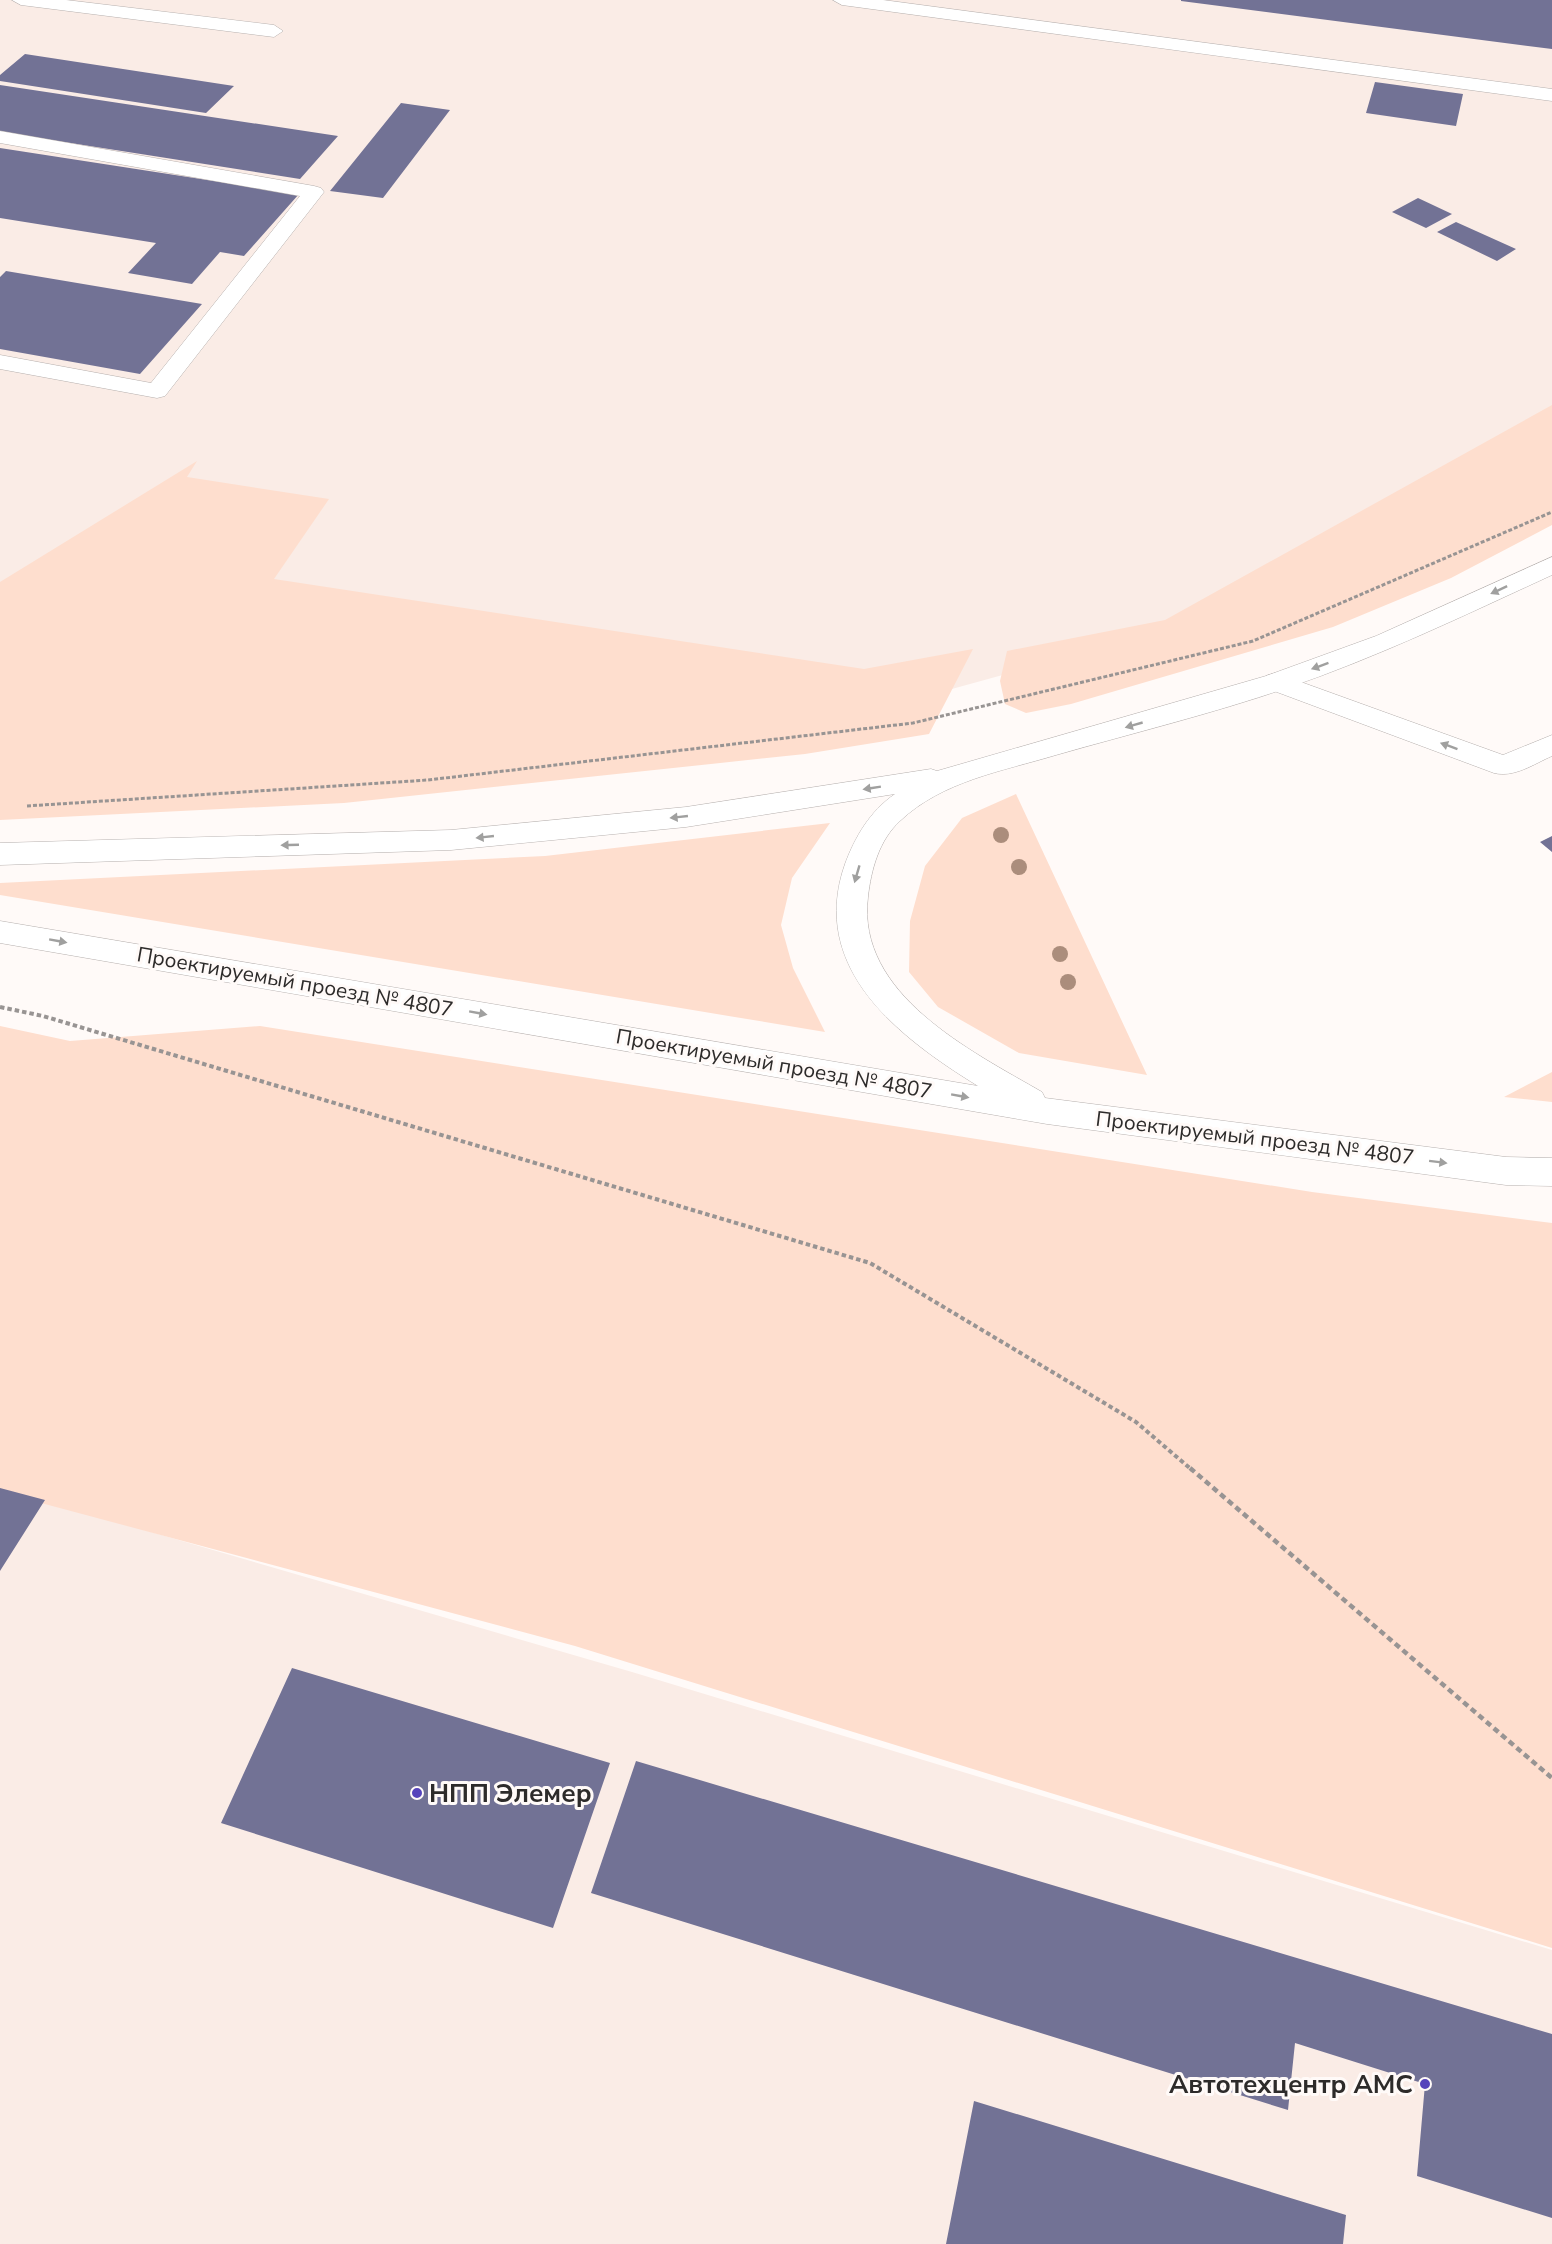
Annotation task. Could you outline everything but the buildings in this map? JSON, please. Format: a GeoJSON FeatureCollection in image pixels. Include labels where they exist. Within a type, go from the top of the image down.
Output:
{"type":"FeatureCollection","features":[{"type":"Feature","properties":{"kind":"main road"},"geometry":{"type":"LineString","coordinates":[[21,0],[274,31]]}},
{"type":"Feature","properties":{"kind":"main road"},"geometry":{"type":"LineString","coordinates":[[842,0],[1552,95]]}},
{"type":"Feature","properties":{"kind":"main road"},"geometry":{"type":"LineString","coordinates":[[0,137],[314,192],[157,391],[0,362]]}},
{"type":"Feature","properties":{"kind":"main road"},"geometry":{"type":"LineString","coordinates":[[0,854],[451,840],[686,817],[950,776],[1276,682],[1385,642],[1552,565]]}},
{"type":"Feature","properties":{"kind":"main road"},"geometry":{"type":"LineString","coordinates":[[1276,682],[1504,766],[1552,745]]}},
{"type":"Feature","properties":{"kind":"main road"},"geometry":{"type":"LineString","coordinates":[[950,776],[901,802],[879,823],[864,847],[852,890],[851,916],[855,947],[870,975],[891,1004],[926,1035],[971,1066],[1047,1111]]}},
{"type":"Feature","properties":{"kind":"main road","name":"Проектируемый проезд № 4807"},"geometry":{"type":"LineString","coordinates":[[0,932],[1047,1111],[1506,1171],[1552,1172]]}},
{"type":"Feature","properties":{"kind":"path"},"geometry":{"type":"LineString","coordinates":[[24,807],[428,780],[913,723],[1252,641],[1552,512]]}},
{"type":"Feature","properties":{"kind":"path"},"geometry":{"type":"LineString","coordinates":[[0,1008],[42,1016],[870,1263],[1136,1422],[1552,1778]]}},
{"type":"Feature","properties":{"kind":"shaded area"},"geometry":{"type":"Polygon","coordinates":[[[0,0],[1552,0],[1552,494],[1463,548],[854,716],[0,746],[0,0]]]}},
{"type":"Feature","properties":{"kind":"shaded area"},"geometry":{"type":"Polygon","coordinates":[[[1552,405],[1552,525],[1451,578],[1333,627],[1071,704],[1026,713],[1005,704],[1000,681],[1007,651],[1165,620],[1552,405]]]}},
{"type":"Feature","properties":{"kind":"shaded area"},"geometry":{"type":"Polygon","coordinates":[[[197,461],[187,477],[329,499],[274,579],[864,669],[973,649],[929,734],[805,754],[344,803],[0,820],[0,582],[197,461]]]}},
{"type":"Feature","properties":{"kind":"shaded area"},"geometry":{"type":"Polygon","coordinates":[[[1016,794],[1147,1075],[1019,1053],[938,1007],[909,972],[910,921],[925,866],[962,818],[1016,794]]]}},
{"type":"Feature","properties":{"kind":"shaded area"},"geometry":{"type":"Polygon","coordinates":[[[830,823],[792,878],[781,925],[793,968],[825,1032],[0,895],[0,883],[545,856],[830,823]]]}},
{"type":"Feature","properties":{"kind":"shaded area"},"geometry":{"type":"Polygon","coordinates":[[[0,1026],[70,1041],[260,1026],[1312,1192],[1552,1223],[1552,1948],[575,1646],[0,1492],[0,1026]]]}},
{"type":"Feature","properties":{"kind":"shaded area"},"geometry":{"type":"Polygon","coordinates":[[[1552,1072],[1552,1102],[1504,1097],[1552,1072]]]}},
{"type":"Feature","properties":{"kind":"shaded area"},"geometry":{"type":"Polygon","coordinates":[[[0,1488],[632,1672],[1552,1950],[1552,2244],[0,2244],[0,1488]]]}},
{"type":"Feature","properties":{"kind":"place","name":"НПП Элемер"},"geometry":{"type":"Point","coordinates":[417,1793]}},
{"type":"Feature","properties":{"kind":"place","name":"Автотехцентр АМС"},"geometry":{"type":"Point","coordinates":[1425,2084]}}]}
